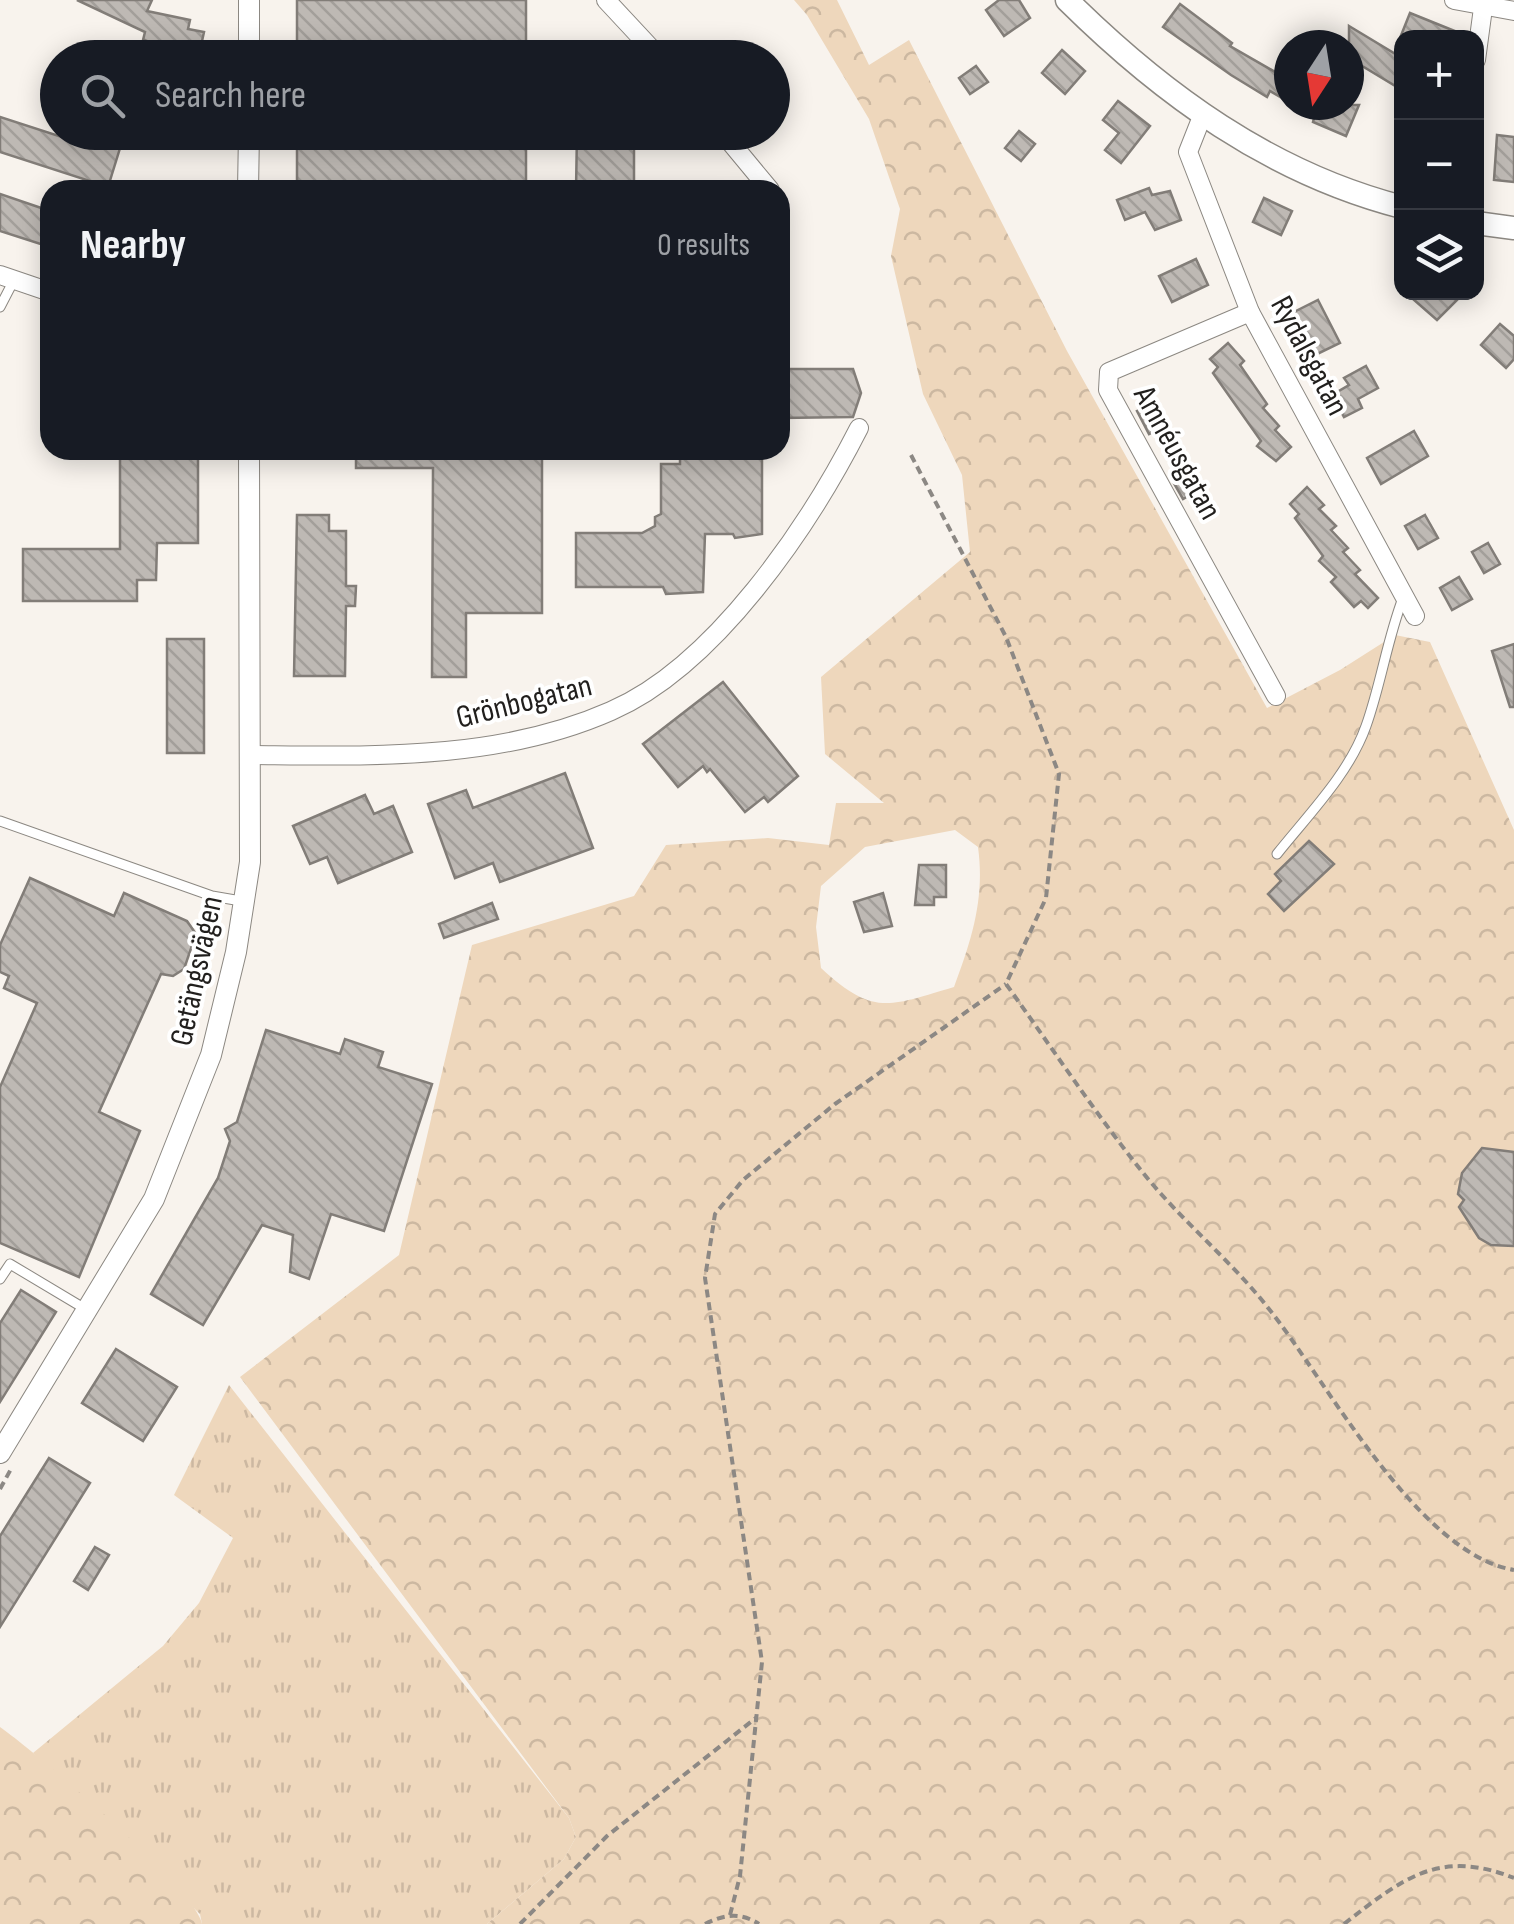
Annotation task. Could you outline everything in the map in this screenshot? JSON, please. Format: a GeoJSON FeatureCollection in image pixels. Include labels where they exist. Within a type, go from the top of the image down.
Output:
{"type":"FeatureCollection","features":[{"type":"Feature","properties":{"kind":"main road"},"geometry":{"type":"LineString","coordinates":[[1066,0],[1124,56],[1264,156],[1334,188],[1394,205]]}},
{"type":"Feature","properties":{"kind":"main road"},"geometry":{"type":"LineString","coordinates":[[1484,224],[1514,228]]}},
{"type":"Feature","properties":{"kind":"street"},"geometry":{"type":"LineString","coordinates":[[249,40],[250,0]]}},
{"type":"Feature","properties":{"kind":"street"},"geometry":{"type":"LineString","coordinates":[[606,0],[643,40]]}},
{"type":"Feature","properties":{"kind":"street"},"geometry":{"type":"LineString","coordinates":[[1454,0],[1483,8],[1514,10]]}},
{"type":"Feature","properties":{"kind":"street"},"geometry":{"type":"LineString","coordinates":[[1480,30],[1483,8]]}},
{"type":"Feature","properties":{"kind":"street","name":"Rydalsgatan"},"geometry":{"type":"LineString","coordinates":[[1203,114],[1188,152],[1250,312],[1415,616]]}},
{"type":"Feature","properties":{"kind":"street"},"geometry":{"type":"LineString","coordinates":[[248,180],[249,150]]}},
{"type":"Feature","properties":{"kind":"street"},"geometry":{"type":"LineString","coordinates":[[737,150],[762,180]]}},
{"type":"Feature","properties":{"kind":"street"},"geometry":{"type":"LineString","coordinates":[[7,277],[40,289]]}},
{"type":"Feature","properties":{"kind":"street","name":"Amnéusgatan"},"geometry":{"type":"LineString","coordinates":[[1250,312],[1109,372],[1108,390],[1276,696]]}},
{"type":"Feature","properties":{"kind":"street","name":"Grönbogatan"},"geometry":{"type":"LineString","coordinates":[[250,756],[397,756],[458,751],[546,733],[613,711],[669,674],[726,622],[786,548],[840,466],[859,428]]}},
{"type":"Feature","properties":{"kind":"street","name":"Getängsvägen"},"geometry":{"type":"LineString","coordinates":[[10,1455],[87,1310],[154,1199],[212,1054],[250,862],[249,460]]}},
{"type":"Feature","properties":{"kind":"lane"},"geometry":{"type":"LineString","coordinates":[[0,307],[7,277]]}},
{"type":"Feature","properties":{"kind":"lane"},"geometry":{"type":"LineString","coordinates":[[1277,854],[1342,772],[1366,727],[1384,646],[1404,595]]}},
{"type":"Feature","properties":{"kind":"lane"},"geometry":{"type":"LineString","coordinates":[[0,821],[212,896],[244,902]]}},
{"type":"Feature","properties":{"kind":"lane"},"geometry":{"type":"LineString","coordinates":[[0,1279],[10,1264],[87,1310]]}},
{"type":"Feature","properties":{"kind":"path"},"geometry":{"type":"LineString","coordinates":[[730,1915],[740,1876],[762,1662],[705,1278],[716,1214],[743,1180],[835,1104],[1006,984],[1046,898],[1059,774],[1006,637],[911,455]]}},
{"type":"Feature","properties":{"kind":"path"},"geometry":{"type":"LineString","coordinates":[[1006,984],[1141,1171],[1268,1308],[1383,1467],[1451,1542],[1491,1566],[1514,1570]]}},
{"type":"Feature","properties":{"kind":"path"},"geometry":{"type":"LineString","coordinates":[[0,1488],[10,1455]]}},
{"type":"Feature","properties":{"kind":"path"},"geometry":{"type":"LineString","coordinates":[[520,1924],[607,1836],[757,1717]]}},
{"type":"Feature","properties":{"kind":"path"},"geometry":{"type":"LineString","coordinates":[[1344,1924],[1392,1886],[1428,1869],[1457,1863],[1514,1878]]}},
{"type":"Feature","properties":{"kind":"path"},"geometry":{"type":"LineString","coordinates":[[706,1924],[730,1915],[748,1917],[759,1924]]}},
{"type":"Feature","properties":{"kind":"green space"},"geometry":{"type":"Polygon","coordinates":[[[794,0],[837,0],[869,65],[909,40],[1067,351],[1267,708],[1340,670],[1395,635],[1430,642],[1514,830],[1514,1924],[487,1924],[564,1859],[576,1837],[569,1818],[240,1377],[399,1255],[472,945],[634,896],[666,845],[768,838],[829,845],[836,803],[884,803],[825,754],[821,677],[970,552],[962,475],[923,394],[891,256],[900,209],[869,119],[807,15],[794,0]],[[955,830],[865,847],[821,886],[816,927],[821,968],[855,994],[883,1003],[954,987],[975,918],[980,884],[978,847],[955,830]]]}},
{"type":"Feature","properties":{"kind":"green space"},"geometry":{"type":"Polygon","coordinates":[[[229,1385],[569,1818],[576,1837],[564,1859],[487,1924],[202,1924],[200,1914],[33,1753],[163,1646],[199,1603],[233,1538],[174,1495],[229,1385]]]}},
{"type":"Feature","properties":{"kind":"green space"},"geometry":{"type":"Polygon","coordinates":[[[0,1727],[145,1853],[193,1906],[202,1924],[0,1924],[0,1727]]]}},
{"type":"Feature","properties":{"kind":"building"},"geometry":{"type":"Polygon","coordinates":[[[77,0],[152,0],[147,11],[190,20],[188,29],[204,32],[202,40],[143,40],[145,32],[77,0]]]}},
{"type":"Feature","properties":{"kind":"building"},"geometry":{"type":"Polygon","coordinates":[[[297,0],[526,0],[526,40],[297,40],[297,0]]]}},
{"type":"Feature","properties":{"kind":"building"},"geometry":{"type":"Polygon","coordinates":[[[999,0],[1019,0],[1030,18],[1004,36],[986,10],[999,0]]]}},
{"type":"Feature","properties":{"kind":"building"},"geometry":{"type":"Polygon","coordinates":[[[1180,4],[1232,43],[1230,46],[1274,71],[1274,93],[1270,91],[1267,97],[1163,27],[1180,4]]]}},
{"type":"Feature","properties":{"kind":"building"},"geometry":{"type":"Polygon","coordinates":[[[1410,13],[1452,30],[1403,30],[1410,13]]]}},
{"type":"Feature","properties":{"kind":"building"},"geometry":{"type":"Polygon","coordinates":[[[1364,35],[1394,53],[1394,85],[1364,67],[1364,35]]]}},
{"type":"Feature","properties":{"kind":"building"},"geometry":{"type":"Polygon","coordinates":[[[1062,50],[1085,71],[1065,94],[1042,73],[1062,50]]]}},
{"type":"Feature","properties":{"kind":"building"},"geometry":{"type":"Polygon","coordinates":[[[976,66],[988,82],[970,94],[959,78],[976,66]]]}},
{"type":"Feature","properties":{"kind":"building"},"geometry":{"type":"Polygon","coordinates":[[[1118,101],[1150,126],[1121,163],[1105,150],[1119,133],[1103,120],[1118,101]]]}},
{"type":"Feature","properties":{"kind":"building"},"geometry":{"type":"Polygon","coordinates":[[[0,117],[40,130],[40,150],[119,150],[110,180],[86,180],[0,152],[0,117]]]}},
{"type":"Feature","properties":{"kind":"building"},"geometry":{"type":"Polygon","coordinates":[[[1314,120],[1353,120],[1346,136],[1314,120]]]}},
{"type":"Feature","properties":{"kind":"building"},"geometry":{"type":"Polygon","coordinates":[[[1019,131],[1035,144],[1021,161],[1005,148],[1019,131]]]}},
{"type":"Feature","properties":{"kind":"building"},"geometry":{"type":"Polygon","coordinates":[[[1497,135],[1514,137],[1514,182],[1494,180],[1497,135]]]}},
{"type":"Feature","properties":{"kind":"building"},"geometry":{"type":"Polygon","coordinates":[[[297,150],[526,150],[526,180],[297,180],[297,150]]]}},
{"type":"Feature","properties":{"kind":"building"},"geometry":{"type":"Polygon","coordinates":[[[577,150],[634,150],[634,180],[576,180],[577,150]]]}},
{"type":"Feature","properties":{"kind":"building"},"geometry":{"type":"Polygon","coordinates":[[[1149,188],[1152,195],[1170,191],[1181,220],[1155,230],[1145,212],[1125,220],[1117,200],[1149,188]]]}},
{"type":"Feature","properties":{"kind":"building"},"geometry":{"type":"Polygon","coordinates":[[[0,194],[40,208],[40,244],[0,231],[0,194]]]}},
{"type":"Feature","properties":{"kind":"building"},"geometry":{"type":"Polygon","coordinates":[[[1264,198],[1292,211],[1281,235],[1253,222],[1264,198]]]}},
{"type":"Feature","properties":{"kind":"building"},"geometry":{"type":"Polygon","coordinates":[[[1196,259],[1208,285],[1172,302],[1159,276],[1196,259]]]}},
{"type":"Feature","properties":{"kind":"building"},"geometry":{"type":"Polygon","coordinates":[[[1318,300],[1340,343],[1311,357],[1290,314],[1318,300]]]}},
{"type":"Feature","properties":{"kind":"building"},"geometry":{"type":"Polygon","coordinates":[[[1414,300],[1457,300],[1437,320],[1414,300]]]}},
{"type":"Feature","properties":{"kind":"building"},"geometry":{"type":"Polygon","coordinates":[[[1500,324],[1514,336],[1514,359],[1506,368],[1481,345],[1500,324]]]}},
{"type":"Feature","properties":{"kind":"building"},"geometry":{"type":"Polygon","coordinates":[[[1228,343],[1244,361],[1240,365],[1267,404],[1263,408],[1279,426],[1275,430],[1291,447],[1276,461],[1257,446],[1261,441],[1213,373],[1218,367],[1210,359],[1228,343]]]}},
{"type":"Feature","properties":{"kind":"building"},"geometry":{"type":"Polygon","coordinates":[[[1366,366],[1378,388],[1358,399],[1362,408],[1344,417],[1332,395],[1349,385],[1344,378],[1366,366]]]}},
{"type":"Feature","properties":{"kind":"building"},"geometry":{"type":"Polygon","coordinates":[[[790,369],[853,369],[861,393],[853,417],[790,418],[790,369]]]}},
{"type":"Feature","properties":{"kind":"building"},"geometry":{"type":"Polygon","coordinates":[[[1154,402],[1166,426],[1149,434],[1137,411],[1154,402]]]}},
{"type":"Feature","properties":{"kind":"building"},"geometry":{"type":"Polygon","coordinates":[[[1414,431],[1428,456],[1381,484],[1367,458],[1414,431]]]}},
{"type":"Feature","properties":{"kind":"building"},"geometry":{"type":"Polygon","coordinates":[[[120,460],[198,460],[198,543],[157,543],[156,580],[137,580],[137,601],[23,601],[23,549],[120,549],[120,460]]]}},
{"type":"Feature","properties":{"kind":"building"},"geometry":{"type":"Polygon","coordinates":[[[356,460],[542,460],[542,613],[466,613],[466,677],[432,677],[433,468],[356,468],[356,460]]]}},
{"type":"Feature","properties":{"kind":"building"},"geometry":{"type":"Polygon","coordinates":[[[680,460],[762,460],[762,534],[735,538],[733,534],[705,534],[703,592],[666,594],[663,587],[576,587],[576,533],[642,533],[655,526],[655,517],[661,514],[661,464],[680,464],[680,460]]]}},
{"type":"Feature","properties":{"kind":"building"},"geometry":{"type":"Polygon","coordinates":[[[1186,472],[1197,491],[1183,499],[1172,480],[1186,472]]]}},
{"type":"Feature","properties":{"kind":"building"},"geometry":{"type":"Polygon","coordinates":[[[1307,487],[1324,505],[1319,509],[1336,526],[1331,530],[1348,548],[1343,552],[1360,570],[1355,574],[1378,598],[1368,608],[1361,601],[1354,607],[1331,582],[1336,577],[1319,561],[1323,556],[1295,518],[1299,514],[1290,504],[1307,487]]]}},
{"type":"Feature","properties":{"kind":"building"},"geometry":{"type":"Polygon","coordinates":[[[297,515],[329,515],[329,531],[346,531],[346,586],[356,586],[355,606],[346,606],[345,676],[294,676],[297,515]]]}},
{"type":"Feature","properties":{"kind":"building"},"geometry":{"type":"Polygon","coordinates":[[[1425,515],[1438,538],[1418,549],[1405,526],[1425,515]]]}},
{"type":"Feature","properties":{"kind":"building"},"geometry":{"type":"Polygon","coordinates":[[[1488,543],[1500,564],[1484,573],[1472,552],[1488,543]]]}},
{"type":"Feature","properties":{"kind":"building"},"geometry":{"type":"Polygon","coordinates":[[[1459,577],[1472,599],[1452,610],[1440,588],[1459,577]]]}},
{"type":"Feature","properties":{"kind":"building"},"geometry":{"type":"Polygon","coordinates":[[[167,639],[204,639],[204,753],[167,753],[167,639]]]}},
{"type":"Feature","properties":{"kind":"building"},"geometry":{"type":"Polygon","coordinates":[[[1514,644],[1514,707],[1510,707],[1492,651],[1514,644]]]}},
{"type":"Feature","properties":{"kind":"building"},"geometry":{"type":"Polygon","coordinates":[[[723,682],[798,776],[768,802],[764,797],[745,812],[710,769],[707,772],[703,766],[678,787],[643,744],[723,682]]]}},
{"type":"Feature","properties":{"kind":"building"},"geometry":{"type":"Polygon","coordinates":[[[565,773],[593,848],[500,882],[493,863],[455,878],[428,804],[466,790],[473,808],[565,773]]]}},
{"type":"Feature","properties":{"kind":"building"},"geometry":{"type":"Polygon","coordinates":[[[365,795],[374,814],[393,806],[412,852],[338,883],[327,857],[310,864],[293,826],[365,795]]]}},
{"type":"Feature","properties":{"kind":"building"},"geometry":{"type":"Polygon","coordinates":[[[1309,841],[1334,864],[1284,911],[1268,894],[1281,881],[1275,874],[1309,841]]]}},
{"type":"Feature","properties":{"kind":"building"},"geometry":{"type":"Polygon","coordinates":[[[919,865],[946,865],[946,897],[934,897],[934,905],[915,905],[919,865]]]}},
{"type":"Feature","properties":{"kind":"building"},"geometry":{"type":"Polygon","coordinates":[[[30,878],[114,916],[124,893],[187,921],[196,934],[184,969],[173,976],[161,974],[99,1112],[140,1131],[79,1277],[0,1243],[0,1087],[37,1003],[4,988],[9,976],[0,972],[0,945],[30,878]]]}},
{"type":"Feature","properties":{"kind":"building"},"geometry":{"type":"Polygon","coordinates":[[[883,893],[892,926],[864,932],[854,902],[883,893]]]}},
{"type":"Feature","properties":{"kind":"building"},"geometry":{"type":"Polygon","coordinates":[[[492,903],[498,919],[444,938],[439,924],[492,903]]]}},
{"type":"Feature","properties":{"kind":"building"},"geometry":{"type":"Polygon","coordinates":[[[266,1030],[340,1054],[345,1039],[383,1052],[378,1067],[432,1084],[384,1231],[331,1214],[309,1279],[290,1272],[293,1235],[262,1225],[203,1325],[151,1294],[218,1178],[230,1141],[225,1129],[237,1122],[266,1030]]]}},
{"type":"Feature","properties":{"kind":"building"},"geometry":{"type":"Polygon","coordinates":[[[1482,1148],[1514,1152],[1514,1246],[1491,1245],[1479,1238],[1459,1207],[1464,1200],[1458,1194],[1462,1173],[1482,1148]]]}},
{"type":"Feature","properties":{"kind":"building"},"geometry":{"type":"Polygon","coordinates":[[[21,1290],[56,1312],[0,1402],[0,1323],[21,1290]]]}},
{"type":"Feature","properties":{"kind":"building"},"geometry":{"type":"Polygon","coordinates":[[[116,1349],[177,1387],[143,1441],[82,1403],[116,1349]]]}},
{"type":"Feature","properties":{"kind":"building"},"geometry":{"type":"Polygon","coordinates":[[[49,1458],[90,1483],[0,1627],[0,1536],[49,1458]]]}},
{"type":"Feature","properties":{"kind":"building"},"geometry":{"type":"Polygon","coordinates":[[[95,1547],[109,1555],[88,1590],[74,1581],[95,1547]]]}}]}
